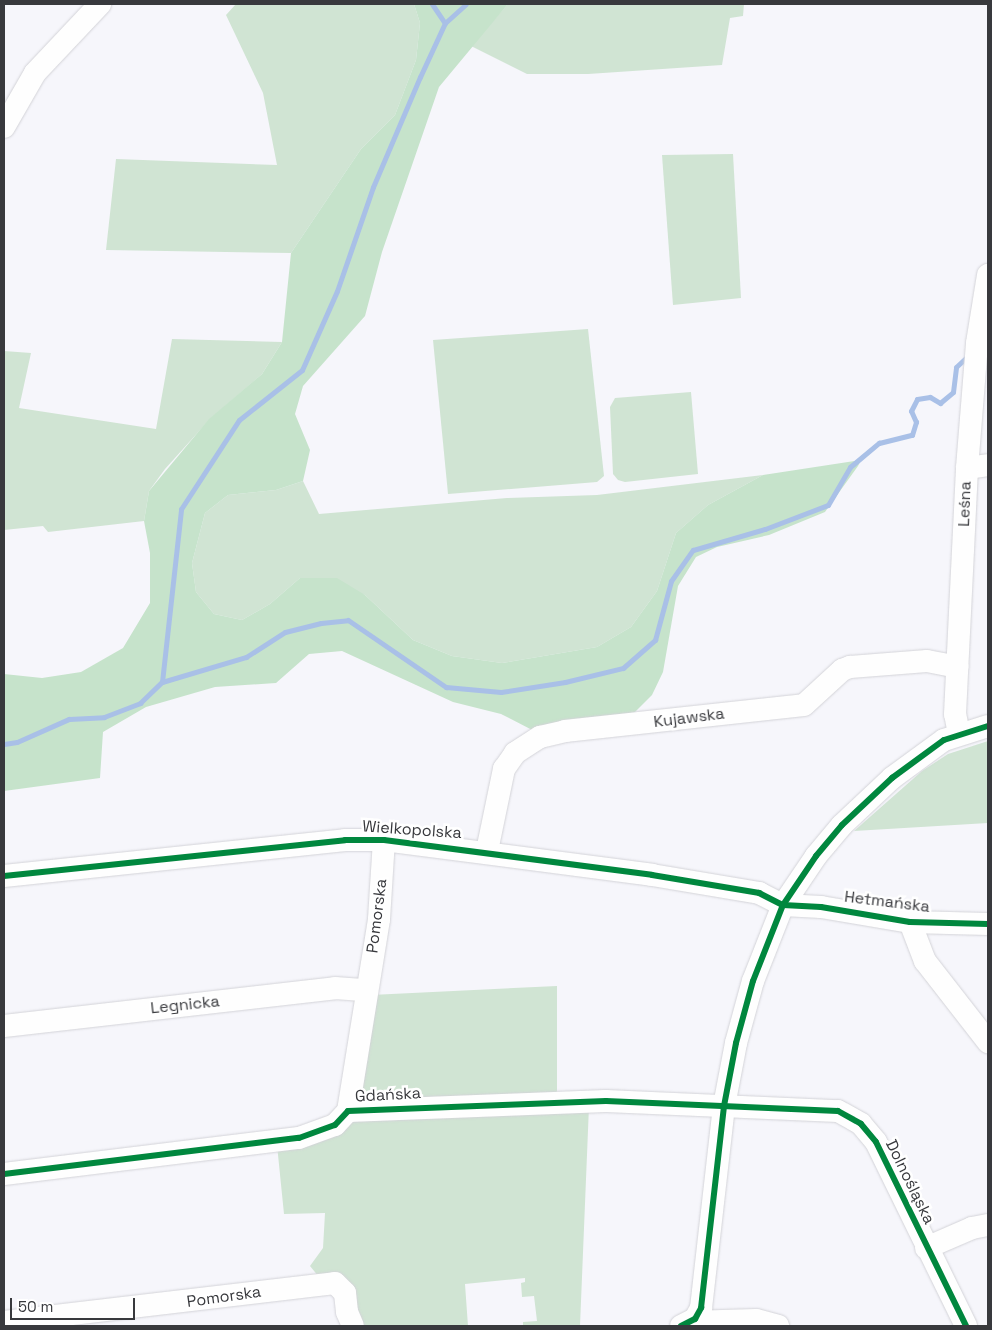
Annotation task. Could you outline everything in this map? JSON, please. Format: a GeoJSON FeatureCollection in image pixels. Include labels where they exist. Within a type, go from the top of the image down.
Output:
{"type":"FeatureCollection","features":[{"type":"Feature","properties":{"kind":"street"},"geometry":{"type":"LineString","coordinates":[[4,127],[35,73],[100,4]]}},
{"type":"Feature","properties":{"kind":"street","name":"Leśna"},"geometry":{"type":"LineString","coordinates":[[959,734],[955,714],[957,667],[977,467],[976,353],[988,275]]}},
{"type":"Feature","properties":{"kind":"street","name":"Kujawska"},"geometry":{"type":"LineString","coordinates":[[487,851],[504,769],[515,753],[540,737],[565,731],[804,705],[842,670],[850,667],[927,661],[957,667]]}},
{"type":"Feature","properties":{"kind":"street"},"geometry":{"type":"LineString","coordinates":[[688,1325],[699,1314],[702,1301],[724,1106],[752,981],[783,905],[816,856],[864,803],[921,754],[959,734],[988,726]]}},
{"type":"Feature","properties":{"kind":"street","name":"Wielkopolska"},"geometry":{"type":"LineString","coordinates":[[4,876],[345,840],[384,840],[487,851],[759,893],[783,905]]}},
{"type":"Feature","properties":{"kind":"street","name":"Pomorska"},"geometry":{"type":"LineString","coordinates":[[348,1111],[378,918],[384,840]]}},
{"type":"Feature","properties":{"kind":"street","name":"Hetmańska"},"geometry":{"type":"LineString","coordinates":[[783,905],[821,907],[910,922],[988,924]]}},
{"type":"Feature","properties":{"kind":"street"},"geometry":{"type":"LineString","coordinates":[[910,922],[925,961],[988,1042]]}},
{"type":"Feature","properties":{"kind":"street","name":"Legnicka"},"geometry":{"type":"LineString","coordinates":[[4,1026],[335,988],[366,990]]}},
{"type":"Feature","properties":{"kind":"street","name":"Gdańska"},"geometry":{"type":"LineString","coordinates":[[4,1174],[299,1138],[335,1125],[348,1111],[530,1102],[606,1101],[724,1106]]}},
{"type":"Feature","properties":{"kind":"street","name":"Dolnośląska"},"geometry":{"type":"LineString","coordinates":[[724,1106],[838,1111],[861,1124],[876,1142],[926,1248],[966,1326]]}},
{"type":"Feature","properties":{"kind":"street","name":"Dolnośląska"},"geometry":{"type":"LineString","coordinates":[[926,1248],[972,1228],[988,1225]]}},
{"type":"Feature","properties":{"kind":"street","name":"Pomorska"},"geometry":{"type":"LineString","coordinates":[[4,1322],[335,1283],[345,1293],[353,1326]]}},
{"type":"Feature","properties":{"kind":"street"},"geometry":{"type":"LineString","coordinates":[[688,1325],[756,1320],[778,1326]]}},
{"type":"Feature","properties":{"kind":"green space"},"geometry":{"type":"Polygon","coordinates":[[[236,4],[414,4],[420,23],[416,60],[395,115],[361,149],[291,253],[106,250],[116,159],[277,165],[263,93],[226,15],[236,4]]]}},
{"type":"Feature","properties":{"kind":"green space"},"geometry":{"type":"Polygon","coordinates":[[[414,4],[508,4],[439,87],[382,252],[365,316],[303,386],[295,414],[310,450],[303,481],[276,490],[228,495],[205,513],[192,563],[196,592],[214,614],[242,620],[270,604],[300,578],[337,578],[365,595],[413,640],[452,656],[502,663],[597,647],[631,627],[657,591],[676,533],[708,505],[763,475],[861,460],[858,466],[825,512],[769,535],[717,547],[696,557],[678,586],[663,672],[652,695],[633,714],[538,733],[501,714],[453,702],[342,651],[309,654],[276,683],[215,687],[146,707],[103,732],[100,778],[4,791],[4,674],[42,678],[81,672],[123,648],[150,603],[150,553],[144,521],[149,491],[209,419],[262,374],[282,342],[291,253],[361,149],[395,115],[416,60],[420,23],[414,4]]]}},
{"type":"Feature","properties":{"kind":"green space"},"geometry":{"type":"Polygon","coordinates":[[[508,4],[744,4],[743,16],[730,18],[722,65],[588,74],[527,74],[471,46],[508,4]]]}},
{"type":"Feature","properties":{"kind":"green space"},"geometry":{"type":"Polygon","coordinates":[[[733,154],[741,298],[673,305],[662,155],[733,154]]]}},
{"type":"Feature","properties":{"kind":"green space"},"geometry":{"type":"Polygon","coordinates":[[[588,329],[604,476],[597,482],[448,494],[433,340],[588,329]]]}},
{"type":"Feature","properties":{"kind":"green space"},"geometry":{"type":"Polygon","coordinates":[[[172,339],[282,342],[262,374],[210,419],[165,469],[149,491],[144,521],[48,532],[43,526],[4,530],[4,351],[31,353],[19,408],[156,429],[172,339]]]}},
{"type":"Feature","properties":{"kind":"green space"},"geometry":{"type":"Polygon","coordinates":[[[691,392],[698,474],[625,482],[618,480],[613,474],[610,407],[615,398],[691,392]]]}},
{"type":"Feature","properties":{"kind":"green space"},"geometry":{"type":"Polygon","coordinates":[[[763,475],[708,505],[676,533],[657,591],[631,627],[597,647],[502,663],[452,656],[413,640],[365,595],[300,578],[270,604],[242,620],[214,614],[196,592],[192,563],[205,513],[228,495],[276,490],[303,481],[319,514],[507,498],[597,495],[763,475]]]}},
{"type":"Feature","properties":{"kind":"green space"},"geometry":{"type":"Polygon","coordinates":[[[988,741],[988,823],[854,831],[922,771],[948,754],[988,741]]]}},
{"type":"Feature","properties":{"kind":"green space"},"geometry":{"type":"Polygon","coordinates":[[[557,986],[557,1098],[370,1105],[357,1099],[371,995],[557,986]]]}},
{"type":"Feature","properties":{"kind":"green space"},"geometry":{"type":"Polygon","coordinates":[[[589,1106],[580,1326],[523,1326],[523,1322],[537,1321],[534,1296],[522,1297],[521,1283],[525,1282],[525,1278],[465,1284],[468,1326],[359,1326],[310,1266],[323,1248],[325,1213],[284,1214],[277,1145],[354,1118],[589,1106]]]}},
{"type":"Feature","properties":{"kind":"waterway"},"geometry":{"type":"LineString","coordinates":[[432,4],[445,23]]}},
{"type":"Feature","properties":{"kind":"waterway"},"geometry":{"type":"LineString","coordinates":[[162,682],[181,509],[239,420],[302,370],[337,291],[373,187],[420,77],[445,23],[466,4]]}},
{"type":"Feature","properties":{"kind":"waterway"},"geometry":{"type":"LineString","coordinates":[[4,744],[17,742],[69,719],[104,717],[140,703],[162,682],[246,657],[285,632],[321,623],[348,620],[446,687],[501,692],[565,682],[623,668],[655,640],[671,581],[693,550],[765,529],[828,505],[850,467],[879,443],[912,435],[916,422],[911,411],[917,399],[930,397],[940,403],[953,392],[956,367],[969,355]]}},
{"type":"Feature","properties":{"kind":"cycle path"},"geometry":{"type":"LineString","coordinates":[[681,1326],[695,1319],[701,1308],[724,1106],[736,1043],[753,981],[783,905],[816,856],[842,825],[892,778],[944,740],[988,726]]}},
{"type":"Feature","properties":{"kind":"cycle path"},"geometry":{"type":"LineString","coordinates":[[4,876],[345,840],[384,840],[652,875],[759,893],[783,905],[821,907],[910,922],[988,924]]}},
{"type":"Feature","properties":{"kind":"cycle path"},"geometry":{"type":"LineString","coordinates":[[4,1174],[299,1138],[335,1125],[348,1111],[606,1101],[838,1111],[861,1124],[876,1142],[966,1326]]}}]}
